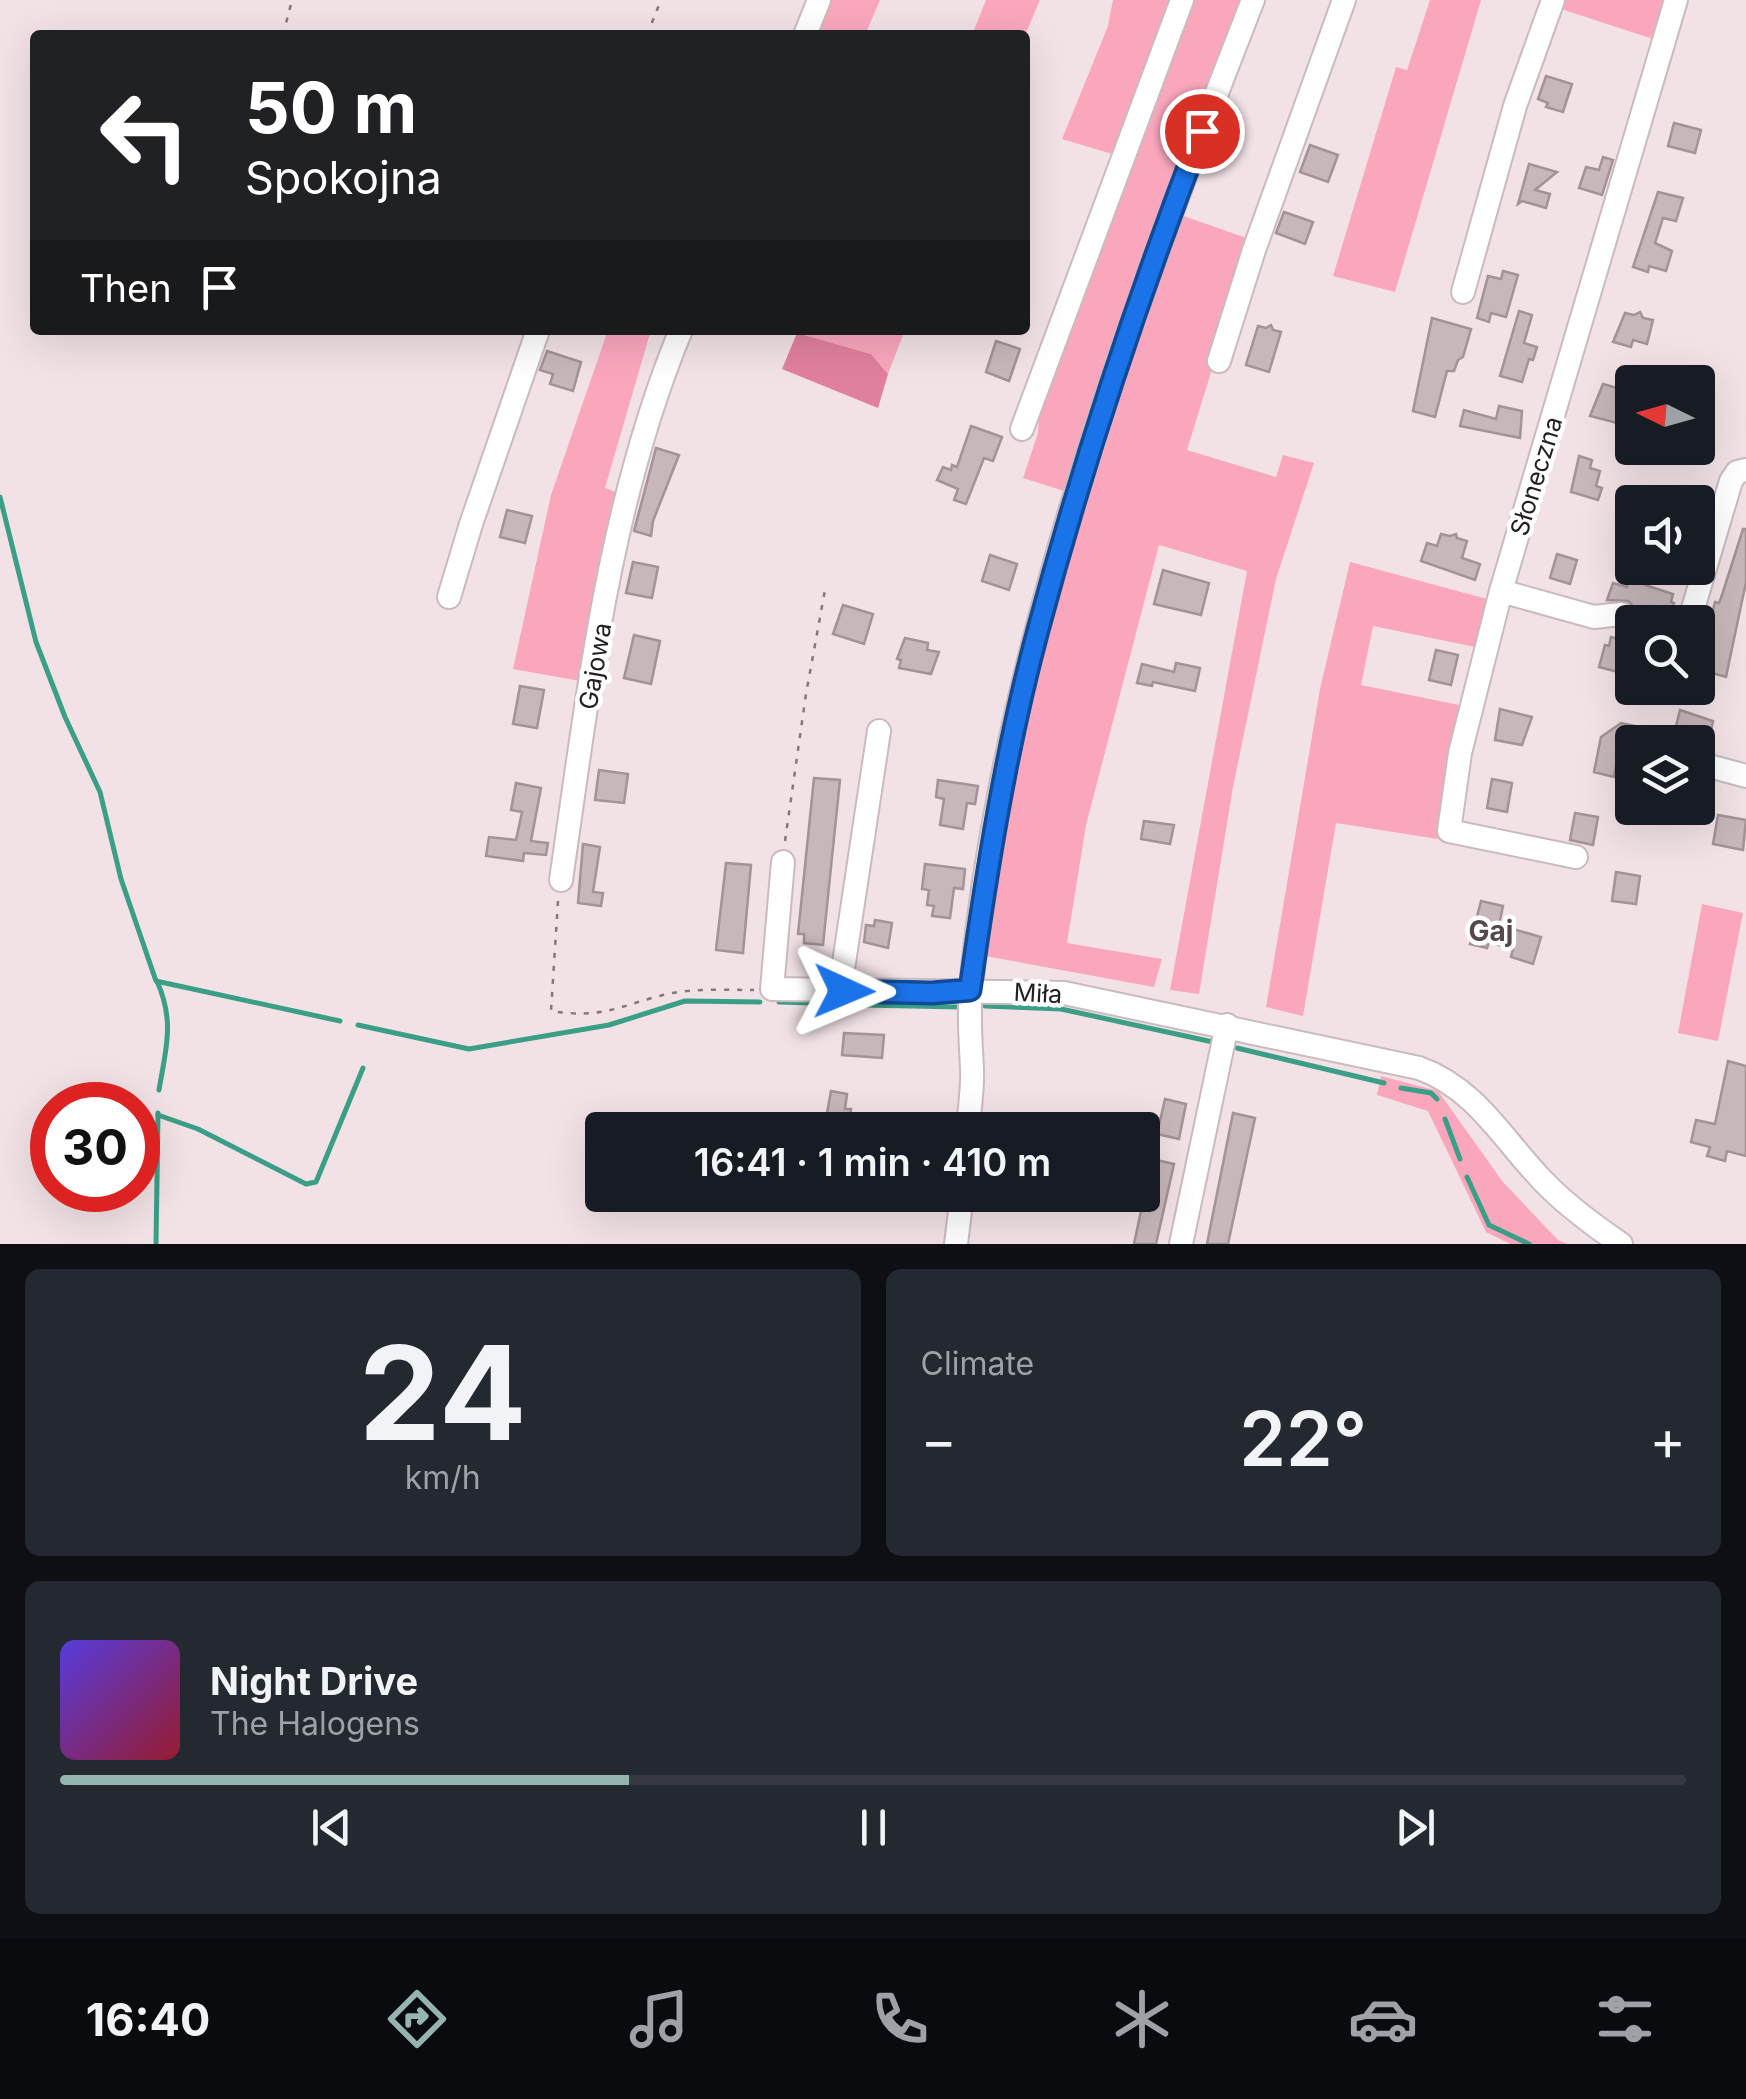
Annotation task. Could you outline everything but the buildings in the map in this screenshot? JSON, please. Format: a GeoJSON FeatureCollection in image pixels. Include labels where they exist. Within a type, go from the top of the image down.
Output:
{"type":"FeatureCollection","features":[{"type":"Feature","properties":{"kind":"street"},"geometry":{"type":"LineString","coordinates":[[807,30],[819,0]]}},
{"type":"Feature","properties":{"kind":"street"},"geometry":{"type":"LineString","coordinates":[[1022,429],[1182,0]]}},
{"type":"Feature","properties":{"kind":"street"},"geometry":{"type":"LineString","coordinates":[[969,1112],[970,990],[999,806],[1038,631],[1088,459],[1175,200],[1253,0]]}},
{"type":"Feature","properties":{"kind":"street"},"geometry":{"type":"LineString","coordinates":[[1218,361],[1344,0]]}},
{"type":"Feature","properties":{"kind":"street"},"geometry":{"type":"LineString","coordinates":[[1462,292],[1515,106],[1553,0]]}},
{"type":"Feature","properties":{"kind":"street","name":"Słoneczna"},"geometry":{"type":"LineString","coordinates":[[1576,858],[1450,832],[1460,753],[1501,591],[1676,0]]}},
{"type":"Feature","properties":{"kind":"street"},"geometry":{"type":"LineString","coordinates":[[449,597],[536,335]]}},
{"type":"Feature","properties":{"kind":"street","name":"Gajowa"},"geometry":{"type":"LineString","coordinates":[[561,880],[627,492],[660,382],[679,335]]}},
{"type":"Feature","properties":{"kind":"street"},"geometry":{"type":"LineString","coordinates":[[1694,605],[1731,481],[1741,471]]}},
{"type":"Feature","properties":{"kind":"street"},"geometry":{"type":"LineString","coordinates":[[1501,591],[1594,617],[1615,615]]}},
{"type":"Feature","properties":{"kind":"street"},"geometry":{"type":"LineString","coordinates":[[844,991],[842,969],[879,731]]}},
{"type":"Feature","properties":{"kind":"street"},"geometry":{"type":"LineString","coordinates":[[1715,768],[1746,776]]}},
{"type":"Feature","properties":{"kind":"street"},"geometry":{"type":"LineString","coordinates":[[772,990],[783,862]]}},
{"type":"Feature","properties":{"kind":"street","name":"Miła"},"geometry":{"type":"LineString","coordinates":[[772,990],[1064,993],[1436,1074],[1477,1103],[1540,1179],[1572,1209],[1621,1244]]}},
{"type":"Feature","properties":{"kind":"street"},"geometry":{"type":"LineString","coordinates":[[1182,1244],[1227,1026]]}},
{"type":"Feature","properties":{"kind":"street"},"geometry":{"type":"LineString","coordinates":[[956,1244],[960,1212]]}},
{"type":"Feature","properties":{"kind":"path"},"geometry":{"type":"LineString","coordinates":[[284,30],[292,0]]}},
{"type":"Feature","properties":{"kind":"path"},"geometry":{"type":"LineString","coordinates":[[649,30],[660,0]]}},
{"type":"Feature","properties":{"kind":"path"},"geometry":{"type":"LineString","coordinates":[[783,862],[825,590]]}},
{"type":"Feature","properties":{"kind":"path"},"geometry":{"type":"LineString","coordinates":[[561,880],[551,1011],[603,1014],[666,994],[772,990]]}},
{"type":"Feature","properties":{"kind":"shaded area"},"geometry":{"type":"Polygon","coordinates":[[[827,0],[880,0],[867,30],[814,30],[827,0]]]}},
{"type":"Feature","properties":{"kind":"shaded area"},"geometry":{"type":"Polygon","coordinates":[[[986,0],[1040,0],[1027,30],[974,30],[986,0]]]}},
{"type":"Feature","properties":{"kind":"shaded area"},"geometry":{"type":"Polygon","coordinates":[[[1113,0],[1178,0],[1119,156],[1062,139],[1108,26],[1113,0]]]}},
{"type":"Feature","properties":{"kind":"shaded area"},"geometry":{"type":"Polygon","coordinates":[[[1189,0],[1243,0],[1070,493],[1023,478],[1038,433],[1040,400],[1189,0]]]}},
{"type":"Feature","properties":{"kind":"shaded area"},"geometry":{"type":"Polygon","coordinates":[[[1430,0],[1481,0],[1395,292],[1333,276],[1396,67],[1407,70],[1430,0]]]}},
{"type":"Feature","properties":{"kind":"shaded area"},"geometry":{"type":"Polygon","coordinates":[[[1557,0],[1671,0],[1659,41],[1555,7],[1557,0]]]}},
{"type":"Feature","properties":{"kind":"shaded area"},"geometry":{"type":"Polygon","coordinates":[[[1178,214],[1252,240],[1187,450],[1276,477],[1283,455],[1314,463],[1276,579],[1233,787],[1199,994],[1170,990],[1247,571],[1159,545],[1086,825],[1067,943],[1162,959],[1154,987],[985,956],[1010,797],[1047,631],[1178,214]]]}},
{"type":"Feature","properties":{"kind":"shaded area"},"geometry":{"type":"Polygon","coordinates":[[[606,335],[650,335],[605,488],[621,494],[586,682],[513,669],[551,495],[606,335]]]}},
{"type":"Feature","properties":{"kind":"shaded area"},"geometry":{"type":"Polygon","coordinates":[[[796,335],[804,335],[871,354],[888,374],[878,408],[782,369],[796,335]]]}},
{"type":"Feature","properties":{"kind":"shaded area"},"geometry":{"type":"Polygon","coordinates":[[[804,335],[903,335],[888,374],[871,354],[804,335]]]}},
{"type":"Feature","properties":{"kind":"shaded area"},"geometry":{"type":"Polygon","coordinates":[[[1350,562],[1491,600],[1480,648],[1373,626],[1361,685],[1464,706],[1444,840],[1336,823],[1303,1016],[1266,1007],[1320,689],[1350,562]]]}},
{"type":"Feature","properties":{"kind":"shaded area"},"geometry":{"type":"Polygon","coordinates":[[[1702,904],[1743,913],[1718,1041],[1678,1033],[1702,904]]]}},
{"type":"Feature","properties":{"kind":"shaded area"},"geometry":{"type":"Polygon","coordinates":[[[1381,1076],[1438,1091],[1503,1182],[1558,1240],[1567,1244],[1510,1244],[1486,1232],[1428,1111],[1377,1095],[1381,1076]]]}},
{"type":"Feature","properties":{"kind":"waterway"},"geometry":{"type":"LineString","coordinates":[[0,497],[36,642],[100,792],[121,879],[156,981],[340,1021]]}},
{"type":"Feature","properties":{"kind":"waterway"},"geometry":{"type":"LineString","coordinates":[[157,981],[167,1022],[160,1084]]}},
{"type":"Feature","properties":{"kind":"waterway"},"geometry":{"type":"LineString","coordinates":[[358,1025],[469,1049],[609,1025],[685,1001],[760,1002]]}},
{"type":"Feature","properties":{"kind":"waterway"},"geometry":{"type":"LineString","coordinates":[[779,1002],[845,1004]]}},
{"type":"Feature","properties":{"kind":"waterway"},"geometry":{"type":"LineString","coordinates":[[861,1005],[961,1007]]}},
{"type":"Feature","properties":{"kind":"waterway"},"geometry":{"type":"LineString","coordinates":[[985,1006],[1061,1009],[1213,1042]]}},
{"type":"Feature","properties":{"kind":"waterway"},"geometry":{"type":"LineString","coordinates":[[1237,1048],[1384,1083]]}},
{"type":"Feature","properties":{"kind":"waterway"},"geometry":{"type":"LineString","coordinates":[[160,1116],[198,1129],[306,1184],[316,1182],[363,1068]]}},
{"type":"Feature","properties":{"kind":"waterway"},"geometry":{"type":"LineString","coordinates":[[1401,1088],[1431,1093],[1437,1099]]}},
{"type":"Feature","properties":{"kind":"waterway"},"geometry":{"type":"LineString","coordinates":[[1445,1119],[1460,1159]]}},
{"type":"Feature","properties":{"kind":"waterway"},"geometry":{"type":"LineString","coordinates":[[1467,1177],[1489,1225],[1529,1244]]}},
{"type":"Feature","properties":{"kind":"waterway"},"geometry":{"type":"LineString","coordinates":[[156,1212],[156,1244]]}},
{"type":"Feature","properties":{"kind":"district","name":"Gaj"},"geometry":{"type":"Point","coordinates":[1491,931]}},
{"type":"Feature","properties":{"kind":"route"},"geometry":{"type":"LineString","coordinates":[[844,991],[970,990],[999,806],[1038,631],[1088,459],[1202,131]]}}]}
